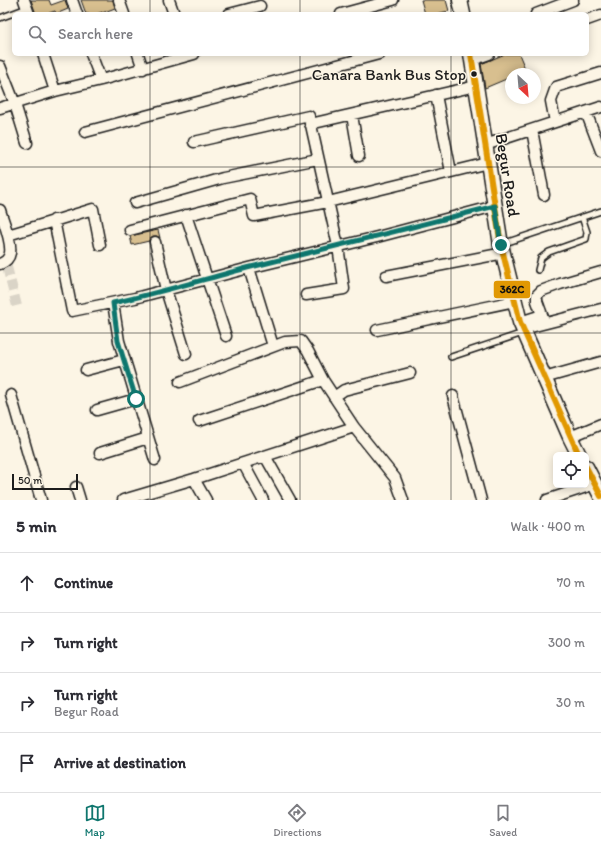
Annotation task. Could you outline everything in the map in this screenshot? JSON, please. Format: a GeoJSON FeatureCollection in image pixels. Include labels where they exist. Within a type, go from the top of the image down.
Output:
{"type":"FeatureCollection","features":[{"type":"Feature","properties":{"kind":"main road"},"geometry":{"type":"LineString","coordinates":[[460,0],[463,12]]}},
{"type":"Feature","properties":{"kind":"main road","name":"Begur Road"},"geometry":{"type":"LineString","coordinates":[[471,57],[502,249],[522,328],[570,437],[578,452]]}},
{"type":"Feature","properties":{"kind":"main road"},"geometry":{"type":"LineString","coordinates":[[589,473],[598,490]]}},
{"type":"Feature","properties":{"kind":"street"},"geometry":{"type":"LineString","coordinates":[[72,0],[76,12]]}},
{"type":"Feature","properties":{"kind":"street"},"geometry":{"type":"LineString","coordinates":[[119,0],[123,12]]}},
{"type":"Feature","properties":{"kind":"street"},"geometry":{"type":"LineString","coordinates":[[169,0],[173,12]]}},
{"type":"Feature","properties":{"kind":"street"},"geometry":{"type":"LineString","coordinates":[[349,12],[393,0]]}},
{"type":"Feature","properties":{"kind":"street"},"geometry":{"type":"LineString","coordinates":[[541,12],[573,0]]}},
{"type":"Feature","properties":{"kind":"street"},"geometry":{"type":"LineString","coordinates":[[238,12],[261,7]]}},
{"type":"Feature","properties":{"kind":"street"},"geometry":{"type":"LineString","coordinates":[[589,19],[601,15]]}},
{"type":"Feature","properties":{"kind":"street"},"geometry":{"type":"LineString","coordinates":[[44,56],[55,91]]}},
{"type":"Feature","properties":{"kind":"street"},"geometry":{"type":"LineString","coordinates":[[92,56],[100,80]]}},
{"type":"Feature","properties":{"kind":"street"},"geometry":{"type":"LineString","coordinates":[[139,56],[143,69]]}},
{"type":"Feature","properties":{"kind":"street"},"geometry":{"type":"LineString","coordinates":[[0,108],[55,91],[143,69],[187,56]]}},
{"type":"Feature","properties":{"kind":"street"},"geometry":{"type":"LineString","coordinates":[[84,132],[370,56]]}},
{"type":"Feature","properties":{"kind":"street"},"geometry":{"type":"LineString","coordinates":[[0,66],[15,104],[27,143]]}},
{"type":"Feature","properties":{"kind":"street"},"geometry":{"type":"LineString","coordinates":[[555,122],[551,101],[556,87],[601,73]]}},
{"type":"Feature","properties":{"kind":"street"},"geometry":{"type":"LineString","coordinates":[[310,124],[476,86]]}},
{"type":"Feature","properties":{"kind":"street"},"geometry":{"type":"LineString","coordinates":[[436,95],[451,172]]}},
{"type":"Feature","properties":{"kind":"street"},"geometry":{"type":"LineString","coordinates":[[485,145],[601,107]]}},
{"type":"Feature","properties":{"kind":"street"},"geometry":{"type":"LineString","coordinates":[[586,112],[601,151]]}},
{"type":"Feature","properties":{"kind":"street"},"geometry":{"type":"LineString","coordinates":[[352,115],[359,156]]}},
{"type":"Feature","properties":{"kind":"street"},"geometry":{"type":"LineString","coordinates":[[194,142],[309,116],[338,246],[344,289],[306,295]]}},
{"type":"Feature","properties":{"kind":"street"},"geometry":{"type":"LineString","coordinates":[[532,130],[544,195]]}},
{"type":"Feature","properties":{"kind":"street"},"geometry":{"type":"LineString","coordinates":[[136,203],[223,178],[318,159]]}},
{"type":"Feature","properties":{"kind":"street"},"geometry":{"type":"LineString","coordinates":[[130,230],[186,214],[250,199],[254,216],[328,202],[488,163]]}},
{"type":"Feature","properties":{"kind":"street"},"geometry":{"type":"LineString","coordinates":[[54,220],[72,311],[113,303],[207,280],[495,206]]}},
{"type":"Feature","properties":{"kind":"street"},"geometry":{"type":"LineString","coordinates":[[8,236],[54,220],[93,209],[100,244]]}},
{"type":"Feature","properties":{"kind":"street"},"geometry":{"type":"LineString","coordinates":[[0,210],[8,236],[10,252],[4,264]]}},
{"type":"Feature","properties":{"kind":"street"},"geometry":{"type":"LineString","coordinates":[[186,214],[226,336]]}},
{"type":"Feature","properties":{"kind":"street"},"geometry":{"type":"LineString","coordinates":[[155,242],[166,290],[186,354]]}},
{"type":"Feature","properties":{"kind":"street"},"geometry":{"type":"LineString","coordinates":[[386,276],[502,249]]}},
{"type":"Feature","properties":{"kind":"street"},"geometry":{"type":"LineString","coordinates":[[249,268],[273,346]]}},
{"type":"Feature","properties":{"kind":"street"},"geometry":{"type":"LineString","coordinates":[[544,319],[537,301],[537,295],[541,291],[601,272]]}},
{"type":"Feature","properties":{"kind":"street"},"geometry":{"type":"LineString","coordinates":[[377,330],[515,301]]}},
{"type":"Feature","properties":{"kind":"street"},"geometry":{"type":"LineString","coordinates":[[113,303],[118,341],[155,460]]}},
{"type":"Feature","properties":{"kind":"street"},"geometry":{"type":"LineString","coordinates":[[522,328],[544,319],[601,308]]}},
{"type":"Feature","properties":{"kind":"street"},"geometry":{"type":"LineString","coordinates":[[180,382],[273,346],[285,342],[301,341],[323,380],[354,427],[395,478],[403,500]]}},
{"type":"Feature","properties":{"kind":"street"},"geometry":{"type":"LineString","coordinates":[[86,370],[124,360]]}},
{"type":"Feature","properties":{"kind":"street"},"geometry":{"type":"LineString","coordinates":[[544,378],[601,362]]}},
{"type":"Feature","properties":{"kind":"street"},"geometry":{"type":"LineString","coordinates":[[334,396],[344,390],[410,373]]}},
{"type":"Feature","properties":{"kind":"street"},"geometry":{"type":"LineString","coordinates":[[199,421],[323,380]]}},
{"type":"Feature","properties":{"kind":"street"},"geometry":{"type":"LineString","coordinates":[[11,395],[41,500]]}},
{"type":"Feature","properties":{"kind":"street"},"geometry":{"type":"LineString","coordinates":[[454,396],[482,500]]}},
{"type":"Feature","properties":{"kind":"street"},"geometry":{"type":"LineString","coordinates":[[97,410],[136,399]]}},
{"type":"Feature","properties":{"kind":"street"},"geometry":{"type":"LineString","coordinates":[[570,437],[601,424]]}},
{"type":"Feature","properties":{"kind":"street"},"geometry":{"type":"LineString","coordinates":[[123,500],[194,479],[354,427]]}},
{"type":"Feature","properties":{"kind":"street"},"geometry":{"type":"LineString","coordinates":[[100,453],[148,438]]}},
{"type":"Feature","properties":{"kind":"street"},"geometry":{"type":"LineString","coordinates":[[265,456],[290,500]]}},
{"type":"Feature","properties":{"kind":"street"},"geometry":{"type":"LineString","coordinates":[[242,463],[263,500]]}},
{"type":"Feature","properties":{"kind":"street"},"geometry":{"type":"LineString","coordinates":[[194,479],[206,500]]}},
{"type":"Feature","properties":{"kind":"street"},"geometry":{"type":"LineString","coordinates":[[76,487],[80,500]]}},
{"type":"Feature","properties":{"kind":"street"},"geometry":{"type":"LineString","coordinates":[[547,500],[598,490]]}},
{"type":"Feature","properties":{"kind":"lane"},"geometry":{"type":"LineString","coordinates":[[15,12],[27,7]]}},
{"type":"Feature","properties":{"kind":"lane"},"geometry":{"type":"LineString","coordinates":[[0,18],[12,13]]}},
{"type":"Feature","properties":{"kind":"lane"},"geometry":{"type":"LineString","coordinates":[[502,249],[582,217],[601,211]]}},
{"type":"Feature","properties":{"kind":"lane"},"geometry":{"type":"LineString","coordinates":[[538,270],[541,258],[549,252],[586,239],[587,232],[582,217]]}},
{"type":"Feature","properties":{"kind":"lane"},"geometry":{"type":"LineString","coordinates":[[451,358],[522,328]]}},
{"type":"Feature","properties":{"kind":"building"},"geometry":{"type":"Polygon","coordinates":[[[31,0],[49,0],[51,5],[65,0],[68,9],[61,12],[35,12],[31,0]]]}},
{"type":"Feature","properties":{"kind":"building"},"geometry":{"type":"Polygon","coordinates":[[[81,0],[113,0],[115,8],[105,12],[85,12],[81,0]]]}},
{"type":"Feature","properties":{"kind":"building"},"geometry":{"type":"Polygon","coordinates":[[[421,0],[446,0],[449,11],[424,12],[421,0]]]}},
{"type":"Feature","properties":{"kind":"building"},"geometry":{"type":"Polygon","coordinates":[[[500,56],[520,56],[525,68],[505,68],[505,80],[485,88],[481,64],[500,56]]]}},
{"type":"Feature","properties":{"kind":"building"},"geometry":{"type":"Polygon","coordinates":[[[158,230],[160,238],[153,236],[149,241],[132,245],[130,236],[158,230]]]}},
{"type":"Feature","properties":{"kind":"tunnel"},"geometry":{"type":"LineString","coordinates":[[7,267],[17,306]]}},
{"type":"Feature","properties":{"kind":"transit line","name":"362C"},"geometry":{"type":"LineString","coordinates":[[471,56],[501,245],[520,322],[578,452]]}},
{"type":"Feature","properties":{"kind":"transit line","name":"362C"},"geometry":{"type":"LineString","coordinates":[[589,473],[601,496]]}},
{"type":"Feature","properties":{"kind":"place","name":"Canara Bank Bus Stop"},"geometry":{"type":"Point","coordinates":[474,74]}},
{"type":"Feature","properties":{"kind":"route"},"geometry":{"type":"LineString","coordinates":[[136,399],[118,341],[113,303],[495,206],[501,245]]}}]}
